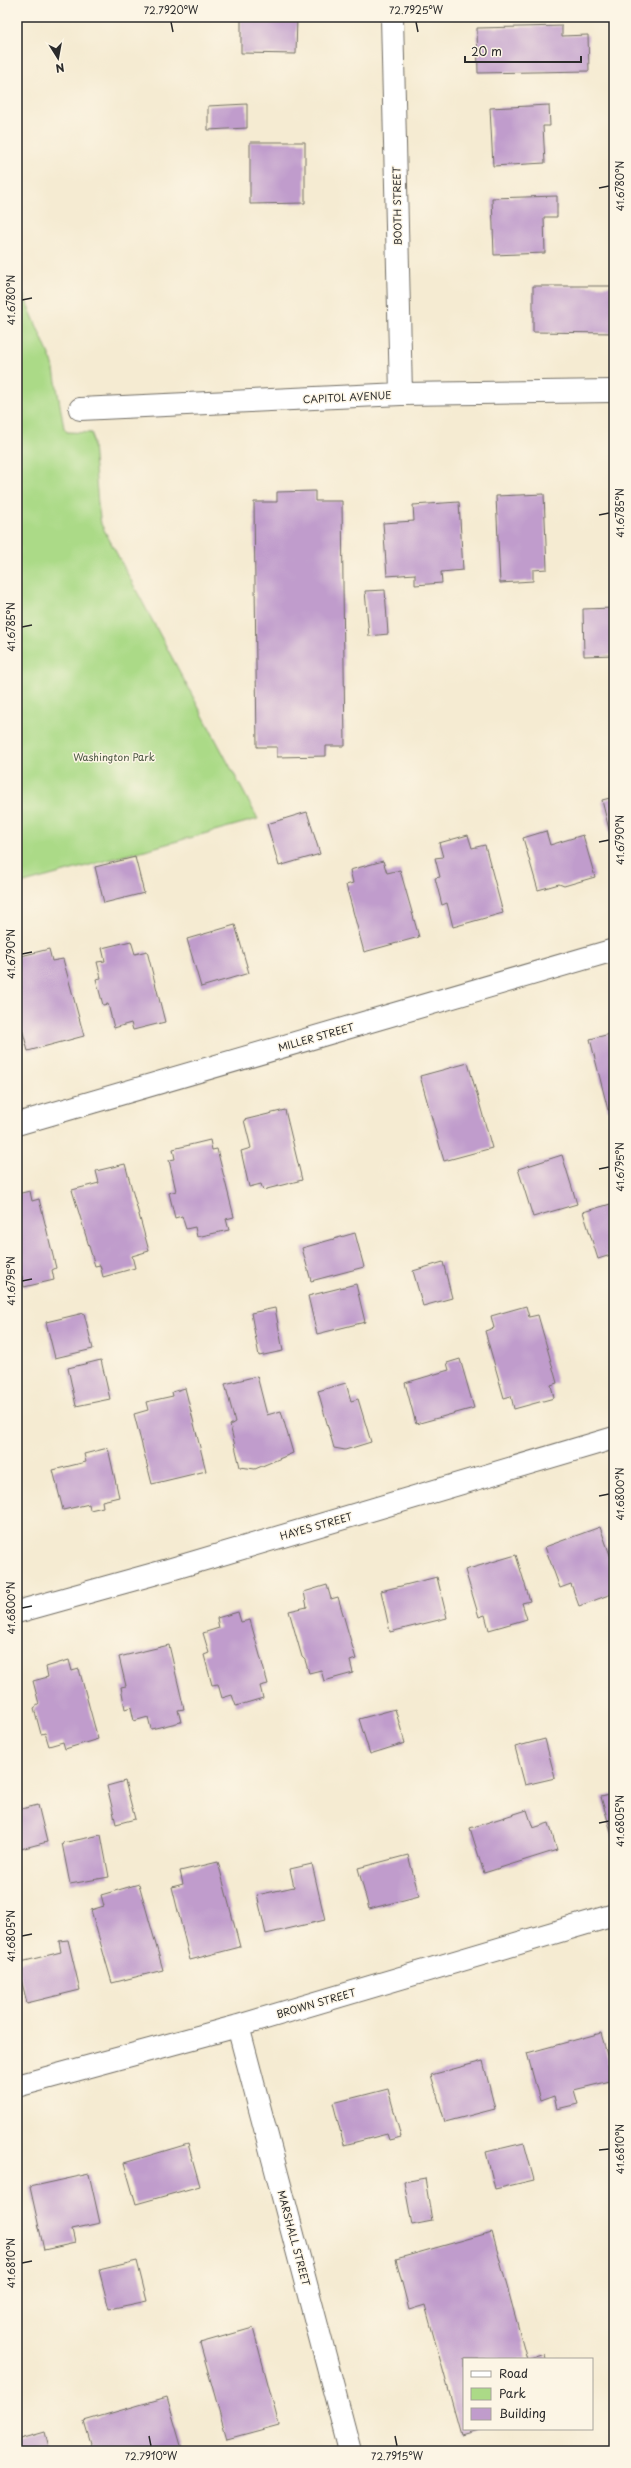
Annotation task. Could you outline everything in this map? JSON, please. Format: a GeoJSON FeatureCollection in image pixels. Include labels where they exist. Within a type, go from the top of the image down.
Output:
{"type":"FeatureCollection","features":[{"type":"Feature","properties":{"kind":"street","name":"BOOTH STREET"},"geometry":{"type":"LineString","coordinates":[[392,17],[401,394]]}},
{"type":"Feature","properties":{"kind":"street","name":"CAPITOL AVENUE"},"geometry":{"type":"LineString","coordinates":[[80,409],[401,394],[614,391]]}},
{"type":"Feature","properties":{"kind":"street","name":"MILLER STREET"},"geometry":{"type":"LineString","coordinates":[[17,1124],[614,950]]}},
{"type":"Feature","properties":{"kind":"street","name":"HAYES STREET"},"geometry":{"type":"LineString","coordinates":[[17,1612],[176,1568],[614,1438]]}},
{"type":"Feature","properties":{"kind":"street","name":"BROWN STREET"},"geometry":{"type":"LineString","coordinates":[[17,2086],[238,2026],[614,1915]]}},
{"type":"Feature","properties":{"kind":"street","name":"MARSHALL STREET"},"geometry":{"type":"LineString","coordinates":[[238,2026],[350,2451]]}},
{"type":"Feature","properties":{"kind":"green space","name":"Washington Park"},"geometry":{"type":"Polygon","coordinates":[[[17,280],[53,364],[64,428],[67,432],[92,433],[101,524],[258,819],[17,885],[17,280]]]}},
{"type":"Feature","properties":{"kind":"building"},"geometry":{"type":"Polygon","coordinates":[[[241,17],[297,17],[296,54],[241,53],[241,17]]]}},
{"type":"Feature","properties":{"kind":"building"},"geometry":{"type":"Polygon","coordinates":[[[562,26],[562,36],[588,35],[589,71],[478,73],[477,28],[562,26]]]}},
{"type":"Feature","properties":{"kind":"building"},"geometry":{"type":"Polygon","coordinates":[[[247,104],[247,128],[208,130],[208,106],[247,104]]]}},
{"type":"Feature","properties":{"kind":"building"},"geometry":{"type":"Polygon","coordinates":[[[549,105],[550,126],[543,126],[545,163],[493,166],[490,108],[549,105]]]}},
{"type":"Feature","properties":{"kind":"building"},"geometry":{"type":"Polygon","coordinates":[[[250,142],[305,142],[305,203],[250,204],[250,142]]]}},
{"type":"Feature","properties":{"kind":"building"},"geometry":{"type":"Polygon","coordinates":[[[557,196],[557,217],[544,217],[545,253],[494,255],[492,198],[557,196]]]}},
{"type":"Feature","properties":{"kind":"building"},"geometry":{"type":"Polygon","coordinates":[[[533,286],[614,286],[614,333],[533,332],[533,286]]]}},
{"type":"Feature","properties":{"kind":"building"},"geometry":{"type":"Polygon","coordinates":[[[315,491],[315,501],[342,501],[345,746],[326,746],[326,756],[277,757],[277,747],[257,747],[254,502],[277,502],[277,492],[315,491]]]}},
{"type":"Feature","properties":{"kind":"building"},"geometry":{"type":"Polygon","coordinates":[[[544,494],[547,569],[533,570],[533,581],[500,583],[496,496],[544,494]]]}},
{"type":"Feature","properties":{"kind":"building"},"geometry":{"type":"Polygon","coordinates":[[[459,502],[463,570],[441,572],[442,583],[415,585],[415,574],[387,576],[383,523],[414,521],[413,505],[459,502]]]}},
{"type":"Feature","properties":{"kind":"building"},"geometry":{"type":"Polygon","coordinates":[[[385,590],[388,634],[369,636],[365,591],[385,590]]]}},
{"type":"Feature","properties":{"kind":"building"},"geometry":{"type":"Polygon","coordinates":[[[614,608],[614,655],[584,656],[583,609],[614,608]]]}},
{"type":"Feature","properties":{"kind":"building"},"geometry":{"type":"Polygon","coordinates":[[[614,797],[614,837],[611,838],[602,800],[614,797]]]}},
{"type":"Feature","properties":{"kind":"building"},"geometry":{"type":"Polygon","coordinates":[[[307,812],[320,854],[279,866],[267,824],[307,812]]]}},
{"type":"Feature","properties":{"kind":"building"},"geometry":{"type":"Polygon","coordinates":[[[546,831],[550,845],[583,835],[595,877],[564,886],[559,884],[538,890],[523,838],[546,831]]]}},
{"type":"Feature","properties":{"kind":"building"},"geometry":{"type":"Polygon","coordinates":[[[468,835],[472,848],[485,845],[503,913],[453,927],[447,903],[442,905],[435,878],[440,877],[435,858],[443,857],[439,843],[468,835]]]}},
{"type":"Feature","properties":{"kind":"building"},"geometry":{"type":"Polygon","coordinates":[[[135,857],[144,893],[104,903],[95,867],[135,857]]]}},
{"type":"Feature","properties":{"kind":"building"},"geometry":{"type":"Polygon","coordinates":[[[383,861],[387,873],[400,870],[419,937],[364,952],[346,885],[353,883],[350,870],[383,861]]]}},
{"type":"Feature","properties":{"kind":"building"},"geometry":{"type":"Polygon","coordinates":[[[235,925],[249,973],[201,987],[187,939],[235,925]]]}},
{"type":"Feature","properties":{"kind":"building"},"geometry":{"type":"Polygon","coordinates":[[[131,941],[135,954],[147,951],[165,1022],[133,1030],[131,1023],[114,1028],[108,1004],[103,1005],[96,979],[101,978],[97,962],[105,961],[102,948],[131,941]]]}},
{"type":"Feature","properties":{"kind":"building"},"geometry":{"type":"Polygon","coordinates":[[[49,949],[52,961],[63,959],[84,1036],[28,1051],[17,1010],[17,957],[49,949]]]}},
{"type":"Feature","properties":{"kind":"building"},"geometry":{"type":"Polygon","coordinates":[[[614,1033],[613,1113],[612,1109],[608,1110],[590,1039],[614,1033]]]}},
{"type":"Feature","properties":{"kind":"building"},"geometry":{"type":"Polygon","coordinates":[[[468,1063],[492,1148],[444,1161],[420,1076],[468,1063]]]}},
{"type":"Feature","properties":{"kind":"building"},"geometry":{"type":"Polygon","coordinates":[[[285,1110],[302,1180],[263,1190],[261,1184],[249,1187],[241,1151],[251,1148],[244,1120],[285,1110]]]}},
{"type":"Feature","properties":{"kind":"building"},"geometry":{"type":"Polygon","coordinates":[[[210,1140],[212,1150],[217,1149],[234,1217],[226,1219],[229,1230],[197,1237],[195,1227],[186,1229],[182,1216],[175,1218],[169,1193],[176,1191],[169,1160],[175,1159],[173,1149],[210,1140]]]}},
{"type":"Feature","properties":{"kind":"building"},"geometry":{"type":"Polygon","coordinates":[[[562,1155],[577,1204],[533,1217],[518,1169],[562,1155]]]}},
{"type":"Feature","properties":{"kind":"building"},"geometry":{"type":"Polygon","coordinates":[[[125,1164],[149,1251],[132,1256],[135,1268],[103,1277],[100,1265],[95,1266],[72,1190],[99,1183],[96,1171],[125,1164]]]}},
{"type":"Feature","properties":{"kind":"building"},"geometry":{"type":"Polygon","coordinates":[[[30,1191],[32,1201],[39,1199],[56,1268],[52,1270],[54,1280],[24,1287],[22,1276],[17,1277],[17,1194],[30,1191]]]}},
{"type":"Feature","properties":{"kind":"building"},"geometry":{"type":"Polygon","coordinates":[[[614,1203],[614,1254],[598,1259],[583,1212],[614,1203]]]}},
{"type":"Feature","properties":{"kind":"building"},"geometry":{"type":"Polygon","coordinates":[[[355,1233],[364,1267],[311,1281],[302,1248],[355,1233]]]}},
{"type":"Feature","properties":{"kind":"building"},"geometry":{"type":"Polygon","coordinates":[[[443,1262],[452,1298],[423,1306],[413,1271],[443,1262]]]}},
{"type":"Feature","properties":{"kind":"building"},"geometry":{"type":"Polygon","coordinates":[[[356,1284],[365,1322],[317,1334],[308,1296],[356,1284]]]}},
{"type":"Feature","properties":{"kind":"building"},"geometry":{"type":"Polygon","coordinates":[[[526,1306],[529,1317],[538,1315],[557,1383],[551,1385],[554,1398],[514,1409],[511,1396],[504,1398],[485,1331],[494,1328],[491,1316],[526,1306]]]}},
{"type":"Feature","properties":{"kind":"building"},"geometry":{"type":"Polygon","coordinates":[[[275,1308],[283,1351],[259,1356],[251,1313],[275,1308]]]}},
{"type":"Feature","properties":{"kind":"building"},"geometry":{"type":"Polygon","coordinates":[[[84,1313],[93,1349],[55,1358],[46,1322],[84,1313]]]}},
{"type":"Feature","properties":{"kind":"building"},"geometry":{"type":"Polygon","coordinates":[[[460,1359],[474,1408],[416,1424],[405,1383],[449,1370],[447,1363],[460,1359]]]}},
{"type":"Feature","properties":{"kind":"building"},"geometry":{"type":"Polygon","coordinates":[[[101,1360],[110,1399],[76,1406],[68,1368],[101,1360]]]}},
{"type":"Feature","properties":{"kind":"building"},"geometry":{"type":"Polygon","coordinates":[[[257,1376],[267,1415],[281,1411],[293,1453],[255,1469],[240,1467],[230,1425],[235,1422],[225,1384],[257,1376]]]}},
{"type":"Feature","properties":{"kind":"building"},"geometry":{"type":"Polygon","coordinates":[[[346,1383],[351,1401],[358,1399],[371,1442],[345,1450],[334,1448],[318,1391],[346,1383]]]}},
{"type":"Feature","properties":{"kind":"building"},"geometry":{"type":"Polygon","coordinates":[[[185,1388],[206,1471],[152,1484],[134,1414],[148,1410],[146,1402],[173,1396],[172,1392],[185,1388]]]}},
{"type":"Feature","properties":{"kind":"building"},"geometry":{"type":"Polygon","coordinates":[[[108,1448],[119,1497],[102,1501],[103,1507],[90,1510],[89,1504],[63,1510],[53,1470],[86,1462],[84,1454],[108,1448]]]}},
{"type":"Feature","properties":{"kind":"building"},"geometry":{"type":"Polygon","coordinates":[[[600,1527],[614,1566],[614,1593],[579,1606],[571,1584],[560,1588],[545,1547],[600,1527]]]}},
{"type":"Feature","properties":{"kind":"building"},"geometry":{"type":"Polygon","coordinates":[[[516,1555],[530,1601],[522,1603],[527,1619],[489,1630],[485,1615],[479,1617],[465,1570],[516,1555]]]}},
{"type":"Feature","properties":{"kind":"building"},"geometry":{"type":"Polygon","coordinates":[[[437,1577],[447,1618],[390,1632],[381,1591],[437,1577]]]}},
{"type":"Feature","properties":{"kind":"building"},"geometry":{"type":"Polygon","coordinates":[[[327,1585],[331,1599],[338,1597],[356,1659],[350,1661],[353,1673],[324,1681],[321,1670],[309,1673],[305,1660],[302,1657],[289,1611],[307,1607],[304,1592],[327,1585]]]}},
{"type":"Feature","properties":{"kind":"building"},"geometry":{"type":"Polygon","coordinates":[[[238,1612],[241,1622],[250,1620],[268,1684],[260,1686],[263,1698],[236,1706],[232,1695],[222,1698],[218,1684],[212,1685],[204,1655],[209,1653],[203,1633],[219,1628],[217,1618],[238,1612]]]}},
{"type":"Feature","properties":{"kind":"building"},"geometry":{"type":"Polygon","coordinates":[[[169,1645],[184,1709],[178,1710],[181,1722],[151,1729],[148,1717],[134,1721],[131,1707],[125,1709],[121,1687],[126,1686],[119,1657],[169,1645]]]}},
{"type":"Feature","properties":{"kind":"building"},"geometry":{"type":"Polygon","coordinates":[[[69,1660],[72,1671],[79,1669],[98,1739],[65,1749],[63,1742],[49,1746],[45,1733],[41,1734],[34,1708],[39,1704],[33,1681],[48,1677],[46,1667],[69,1660]]]}},
{"type":"Feature","properties":{"kind":"building"},"geometry":{"type":"Polygon","coordinates":[[[395,1709],[405,1743],[370,1754],[359,1719],[395,1709]]]}},
{"type":"Feature","properties":{"kind":"building"},"geometry":{"type":"Polygon","coordinates":[[[545,1739],[555,1778],[525,1785],[515,1747],[545,1739]]]}},
{"type":"Feature","properties":{"kind":"building"},"geometry":{"type":"Polygon","coordinates":[[[125,1781],[135,1819],[116,1824],[107,1786],[125,1781]]]}},
{"type":"Feature","properties":{"kind":"building"},"geometry":{"type":"Polygon","coordinates":[[[614,1794],[614,1842],[601,1797],[614,1794]]]}},
{"type":"Feature","properties":{"kind":"building"},"geometry":{"type":"Polygon","coordinates":[[[38,1805],[47,1842],[17,1850],[17,1810],[38,1805]]]}},
{"type":"Feature","properties":{"kind":"building"},"geometry":{"type":"Polygon","coordinates":[[[527,1810],[533,1828],[549,1823],[557,1850],[484,1873],[470,1828],[527,1810]]]}},
{"type":"Feature","properties":{"kind":"building"},"geometry":{"type":"Polygon","coordinates":[[[101,1835],[109,1877],[70,1884],[62,1843],[101,1835]]]}},
{"type":"Feature","properties":{"kind":"building"},"geometry":{"type":"Polygon","coordinates":[[[408,1855],[419,1896],[369,1909],[358,1868],[408,1855]]]}},
{"type":"Feature","properties":{"kind":"building"},"geometry":{"type":"Polygon","coordinates":[[[218,1862],[240,1947],[190,1960],[172,1887],[183,1884],[180,1871],[218,1862]]]}},
{"type":"Feature","properties":{"kind":"building"},"geometry":{"type":"Polygon","coordinates":[[[312,1864],[325,1920],[266,1934],[257,1895],[294,1887],[290,1869],[312,1864]]]}},
{"type":"Feature","properties":{"kind":"building"},"geometry":{"type":"Polygon","coordinates":[[[139,1884],[163,1970],[112,1983],[91,1910],[104,1906],[101,1895],[139,1884]]]}},
{"type":"Feature","properties":{"kind":"building"},"geometry":{"type":"Polygon","coordinates":[[[68,1940],[80,1990],[27,2003],[17,1963],[61,1952],[59,1941],[68,1940]]]}},
{"type":"Feature","properties":{"kind":"building"},"geometry":{"type":"Polygon","coordinates":[[[601,2033],[614,2080],[574,2090],[578,2104],[557,2109],[554,2096],[540,2101],[527,2053],[601,2033]]]}},
{"type":"Feature","properties":{"kind":"building"},"geometry":{"type":"Polygon","coordinates":[[[483,2061],[495,2109],[445,2122],[431,2075],[483,2061]]]}},
{"type":"Feature","properties":{"kind":"building"},"geometry":{"type":"Polygon","coordinates":[[[388,2089],[401,2137],[389,2140],[387,2134],[344,2145],[333,2103],[388,2089]]]}},
{"type":"Feature","properties":{"kind":"building"},"geometry":{"type":"Polygon","coordinates":[[[524,2143],[534,2180],[495,2189],[486,2152],[524,2143]]]}},
{"type":"Feature","properties":{"kind":"building"},"geometry":{"type":"Polygon","coordinates":[[[188,2144],[200,2186],[136,2204],[124,2163],[188,2144]]]}},
{"type":"Feature","properties":{"kind":"building"},"geometry":{"type":"Polygon","coordinates":[[[89,2174],[100,2223],[72,2229],[75,2243],[44,2250],[30,2187],[89,2174]]]}},
{"type":"Feature","properties":{"kind":"building"},"geometry":{"type":"Polygon","coordinates":[[[425,2178],[432,2221],[412,2225],[404,2182],[425,2178]]]}},
{"type":"Feature","properties":{"kind":"building"},"geometry":{"type":"Polygon","coordinates":[[[492,2232],[527,2358],[463,2358],[463,2430],[478,2430],[461,2435],[425,2305],[409,2310],[396,2259],[492,2232]]]}},
{"type":"Feature","properties":{"kind":"building"},"geometry":{"type":"Polygon","coordinates":[[[137,2261],[147,2301],[109,2309],[99,2270],[137,2261]]]}},
{"type":"Feature","properties":{"kind":"building"},"geometry":{"type":"Polygon","coordinates":[[[253,2328],[279,2425],[227,2439],[200,2343],[253,2328]]]}},
{"type":"Feature","properties":{"kind":"building"},"geometry":{"type":"Polygon","coordinates":[[[545,2354],[546,2358],[533,2358],[545,2354]]]}},
{"type":"Feature","properties":{"kind":"building"},"geometry":{"type":"Polygon","coordinates":[[[167,2397],[182,2449],[175,2451],[93,2451],[84,2421],[167,2397]]]}},
{"type":"Feature","properties":{"kind":"building"},"geometry":{"type":"Polygon","coordinates":[[[45,2432],[50,2451],[17,2451],[17,2440],[45,2432]]]}}]}
